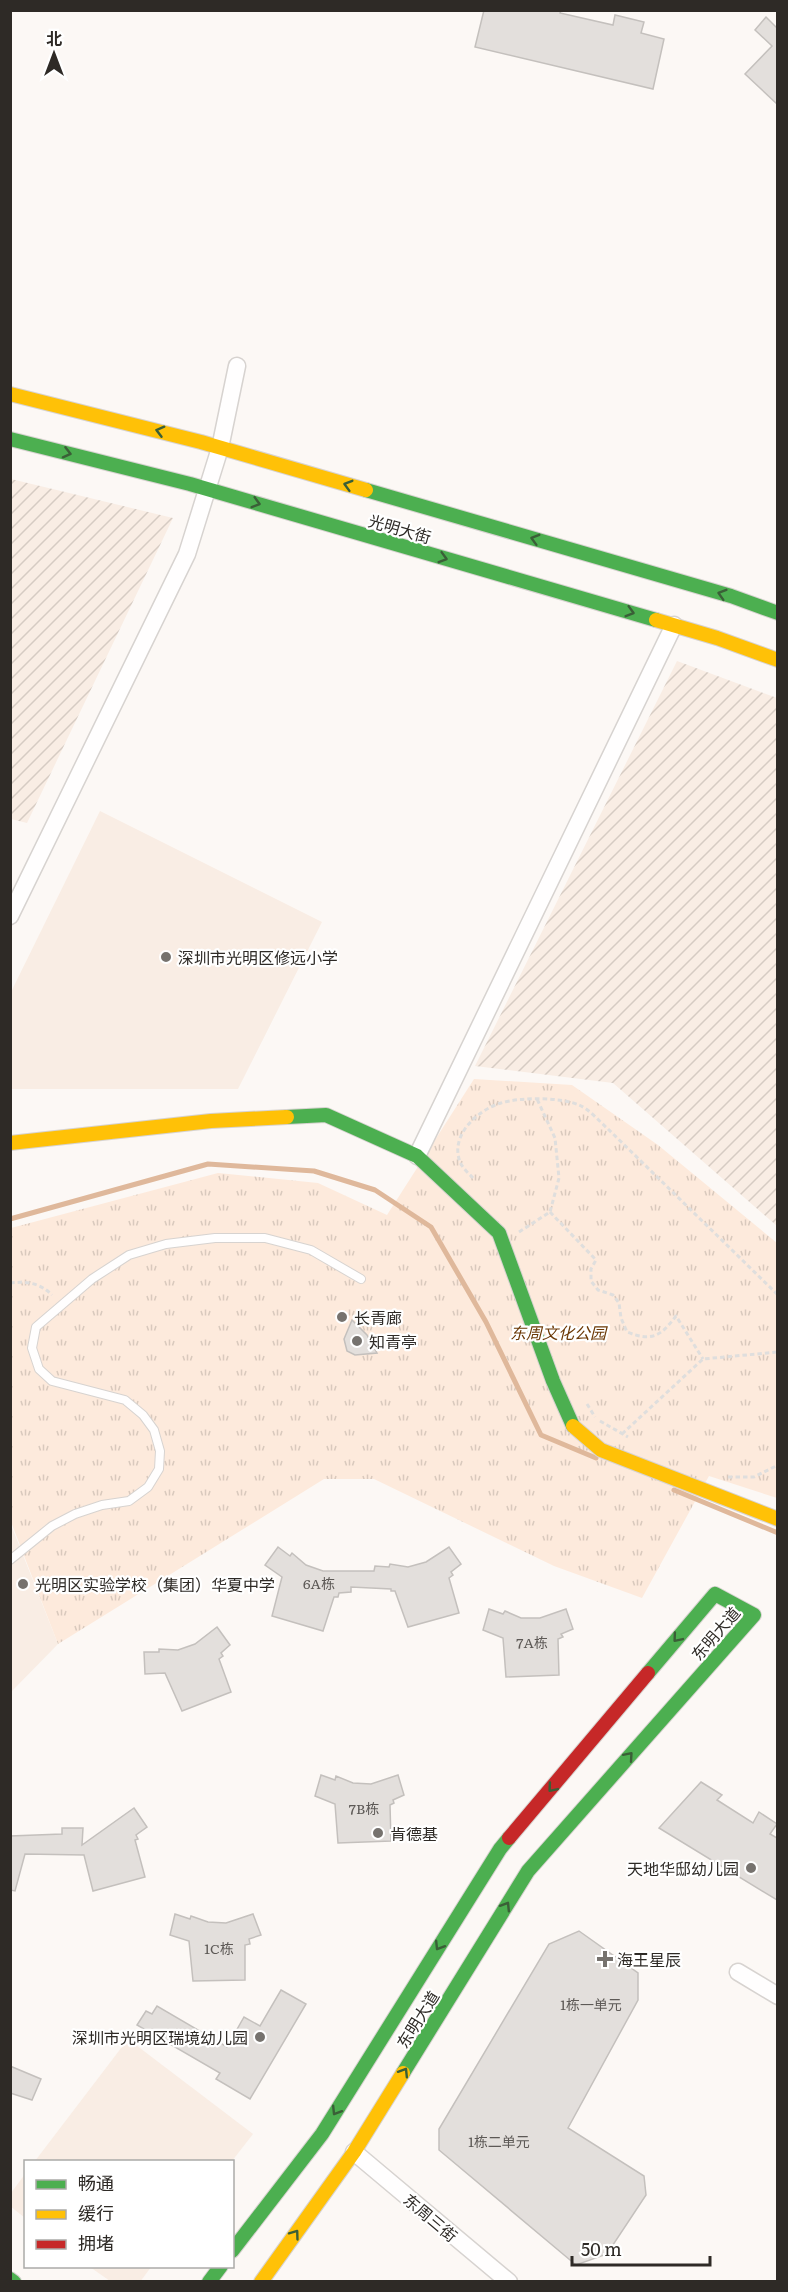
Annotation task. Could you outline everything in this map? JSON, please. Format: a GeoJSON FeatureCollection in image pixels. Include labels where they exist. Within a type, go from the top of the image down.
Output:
{"type":"FeatureCollection","features":[{"type":"Feature","properties":{"kind":"main road","name":"光明大街"},"geometry":{"type":"LineString","coordinates":[[10,394],[220,448],[731,596],[777,613]]}},
{"type":"Feature","properties":{"kind":"main road","name":"光明大街"},"geometry":{"type":"LineString","coordinates":[[10,439],[207,490],[674,625],[777,660]]}},
{"type":"Feature","properties":{"kind":"main road"},"geometry":{"type":"LineString","coordinates":[[10,1143],[211,1121],[326,1115],[417,1156],[499,1233],[553,1382],[573,1426],[601,1450],[777,1519]]}},
{"type":"Feature","properties":{"kind":"main road","name":"东明大道"},"geometry":{"type":"LineString","coordinates":[[234,2248],[321,2134],[500,1849],[715,1594],[753,1615],[528,1871],[354,2152],[261,2282]]}},
{"type":"Feature","properties":{"kind":"main road"},"geometry":{"type":"LineString","coordinates":[[209,2282],[220,2268]]}},
{"type":"Feature","properties":{"kind":"street"},"geometry":{"type":"LineString","coordinates":[[10,916],[187,554],[220,448],[237,366]]}},
{"type":"Feature","properties":{"kind":"street"},"geometry":{"type":"LineString","coordinates":[[417,1156],[674,625]]}},
{"type":"Feature","properties":{"kind":"street"},"geometry":{"type":"LineString","coordinates":[[738,1972],[777,1996]]}},
{"type":"Feature","properties":{"kind":"street","name":"东周三街"},"geometry":{"type":"LineString","coordinates":[[354,2152],[509,2282]]}},
{"type":"Feature","properties":{"kind":"lane"},"geometry":{"type":"LineString","coordinates":[[10,1560],[52,1526],[75,1514],[102,1505],[129,1501],[148,1487],[159,1469],[160,1451],[154,1430],[143,1415],[125,1400],[52,1382],[39,1369],[32,1348],[36,1327],[92,1279],[129,1255],[166,1244],[215,1238],[265,1238],[311,1250],[361,1279]]}},
{"type":"Feature","properties":{"kind":"path"},"geometry":{"type":"LineString","coordinates":[[517,1233],[550,1212],[559,1178],[555,1138],[537,1098]]}},
{"type":"Feature","properties":{"kind":"path"},"geometry":{"type":"LineString","coordinates":[[479,1186],[461,1164],[458,1145],[464,1129],[478,1116],[501,1103],[537,1098],[579,1105],[607,1128],[777,1295]]}},
{"type":"Feature","properties":{"kind":"path"},"geometry":{"type":"LineString","coordinates":[[550,1212],[596,1260],[591,1269],[591,1281],[598,1290],[612,1295],[619,1303],[621,1318],[627,1332],[637,1336],[653,1337],[664,1332],[676,1316],[703,1359]]}},
{"type":"Feature","properties":{"kind":"path"},"geometry":{"type":"LineString","coordinates":[[10,1283],[24,1281],[44,1287],[61,1304]]}},
{"type":"Feature","properties":{"kind":"path"},"geometry":{"type":"LineString","coordinates":[[622,1434],[703,1359],[777,1352]]}},
{"type":"Feature","properties":{"kind":"path"},"geometry":{"type":"LineString","coordinates":[[586,1402],[595,1418],[631,1439]]}},
{"type":"Feature","properties":{"kind":"path"},"geometry":{"type":"LineString","coordinates":[[726,1477],[754,1477],[777,1465]]}},
{"type":"Feature","properties":{"kind":"shaded area"},"geometry":{"type":"Polygon","coordinates":[[[11,479],[173,518],[27,823],[11,819],[11,479]]]}},
{"type":"Feature","properties":{"kind":"shaded area"},"geometry":{"type":"Polygon","coordinates":[[[677,661],[777,698],[777,1226],[613,1083],[475,1066],[677,661]]]}},
{"type":"Feature","properties":{"kind":"shaded area","name":"深圳市光明区修远小学"},"geometry":{"type":"Polygon","coordinates":[[[100,811],[322,922],[238,1089],[11,1089],[11,992],[100,811]]]}},
{"type":"Feature","properties":{"kind":"shaded area","name":"光明区实验学校（集团）华夏中学"},"geometry":{"type":"Polygon","coordinates":[[[10,1522],[58,1644],[11,1692],[10,1692],[10,1522]]]}},
{"type":"Feature","properties":{"kind":"shaded area"},"geometry":{"type":"Polygon","coordinates":[[[128,2039],[253,2134],[233,2160],[36,2160],[128,2039]]]}},
{"type":"Feature","properties":{"kind":"shaded area"},"geometry":{"type":"Polygon","coordinates":[[[24,2175],[24,2217],[10,2206],[11,2193],[24,2175]]]}},
{"type":"Feature","properties":{"kind":"shaded area"},"geometry":{"type":"Polygon","coordinates":[[[91,2268],[150,2268],[140,2282],[110,2281],[91,2268]]]}},
{"type":"Feature","properties":{"kind":"green space","name":"东周文化公园"},"geometry":{"type":"Polygon","coordinates":[[[474,1079],[572,1085],[658,1145],[777,1243],[777,1498],[709,1476],[642,1598],[554,1566],[374,1479],[324,1479],[58,1644],[11,1522],[11,1228],[218,1173],[318,1183],[387,1215],[474,1079]]]}},
{"type":"Feature","properties":{"kind":"building"},"geometry":{"type":"Polygon","coordinates":[[[484,10],[561,10],[560,13],[613,25],[615,15],[644,22],[641,33],[664,39],[653,89],[475,47],[484,10]]]}},
{"type":"Feature","properties":{"kind":"building"},"geometry":{"type":"Polygon","coordinates":[[[766,17],[777,28],[777,104],[745,74],[772,46],[755,30],[766,17]]]}},
{"type":"Feature","properties":{"kind":"building","name":"知青亭"},"geometry":{"type":"Polygon","coordinates":[[[352,1320],[367,1335],[377,1353],[355,1355],[347,1351],[344,1339],[352,1320]]]}},
{"type":"Feature","properties":{"kind":"building"},"geometry":{"type":"Polygon","coordinates":[[[278,1547],[290,1556],[292,1553],[306,1565],[323,1571],[374,1571],[375,1566],[389,1567],[390,1564],[408,1567],[426,1562],[449,1547],[461,1564],[451,1572],[453,1575],[449,1578],[459,1613],[408,1627],[395,1591],[351,1587],[351,1592],[339,1593],[338,1597],[334,1597],[323,1631],[272,1616],[282,1577],[265,1565],[278,1547]]]}},
{"type":"Feature","properties":{"kind":"building"},"geometry":{"type":"Polygon","coordinates":[[[489,1609],[503,1614],[505,1611],[521,1618],[540,1618],[566,1609],[573,1629],[561,1634],[563,1637],[558,1639],[559,1675],[506,1677],[503,1638],[483,1630],[489,1609]]]}},
{"type":"Feature","properties":{"kind":"building"},"geometry":{"type":"Polygon","coordinates":[[[217,1627],[230,1645],[221,1653],[223,1656],[219,1659],[231,1692],[182,1711],[165,1673],[145,1674],[144,1652],[159,1652],[159,1649],[178,1650],[195,1644],[217,1627]]]}},
{"type":"Feature","properties":{"kind":"building"},"geometry":{"type":"Polygon","coordinates":[[[321,1775],[335,1780],[336,1776],[353,1783],[371,1784],[398,1775],[404,1795],[393,1800],[394,1803],[390,1805],[391,1841],[338,1843],[335,1804],[315,1796],[321,1775]]]}},
{"type":"Feature","properties":{"kind":"building","name":"天地华邸幼儿园"},"geometry":{"type":"Polygon","coordinates":[[[701,1782],[722,1795],[717,1800],[753,1823],[759,1812],[777,1824],[770,1834],[777,1838],[777,1900],[659,1828],[701,1782]]]}},
{"type":"Feature","properties":{"kind":"building"},"geometry":{"type":"Polygon","coordinates":[[[134,1808],[147,1827],[136,1835],[138,1839],[135,1840],[145,1877],[93,1891],[84,1855],[25,1854],[15,1891],[10,1890],[10,1836],[62,1834],[62,1828],[83,1828],[82,1845],[134,1808]]]}},
{"type":"Feature","properties":{"kind":"building"},"geometry":{"type":"Polygon","coordinates":[[[175,1914],[190,1919],[191,1916],[208,1922],[226,1923],[253,1914],[261,1935],[249,1939],[250,1944],[245,1945],[245,1980],[193,1981],[189,1941],[170,1935],[175,1914]]]}},
{"type":"Feature","properties":{"kind":"building"},"geometry":{"type":"Polygon","coordinates":[[[579,1931],[638,1973],[638,2000],[568,2128],[644,2176],[646,2195],[607,2254],[576,2265],[439,2150],[439,2129],[549,1944],[579,1931]]]}},
{"type":"Feature","properties":{"kind":"building","name":"深圳市光明区瑞境幼儿园"},"geometry":{"type":"Polygon","coordinates":[[[281,1990],[306,2004],[250,2099],[216,2079],[220,2073],[137,2025],[146,2011],[152,2014],[157,2006],[227,2047],[244,2017],[260,2026],[281,1990]]]}},
{"type":"Feature","properties":{"kind":"building"},"geometry":{"type":"Polygon","coordinates":[[[10,2066],[41,2079],[32,2100],[10,2093],[10,2066]]]}},
{"type":"Feature","properties":{"kind":"waterway"},"geometry":{"type":"LineString","coordinates":[[10,1219],[208,1164],[314,1171],[375,1190],[431,1227],[486,1322],[541,1435],[596,1458]]}},
{"type":"Feature","properties":{"kind":"waterway"},"geometry":{"type":"LineString","coordinates":[[674,1490],[778,1533]]}},
{"type":"Feature","properties":{"kind":"traffic: fast"},"geometry":{"type":"LineString","coordinates":[[10,439],[190,484],[656,620]]}},
{"type":"Feature","properties":{"kind":"traffic: fast"},"geometry":{"type":"LineString","coordinates":[[366,490],[731,596],[778,613]]}},
{"type":"Feature","properties":{"kind":"traffic: fast"},"geometry":{"type":"LineString","coordinates":[[287,1117],[326,1115],[417,1156],[499,1233],[553,1381],[573,1426]]}},
{"type":"Feature","properties":{"kind":"traffic: fast"},"geometry":{"type":"LineString","coordinates":[[403,2073],[528,1871],[754,1615],[715,1594],[648,1673]]}},
{"type":"Feature","properties":{"kind":"traffic: fast"},"geometry":{"type":"LineString","coordinates":[[234,2248],[322,2134],[509,1838]]}},
{"type":"Feature","properties":{"kind":"traffic: fast"},"geometry":{"type":"LineString","coordinates":[[209,2282],[220,2268]]}},
{"type":"Feature","properties":{"kind":"traffic: fast"},"geometry":{"type":"LineString","coordinates":[[10,2279],[14,2282]]}},
{"type":"Feature","properties":{"kind":"traffic: slow"},"geometry":{"type":"LineString","coordinates":[[10,394],[201,442],[366,490]]}},
{"type":"Feature","properties":{"kind":"traffic: slow"},"geometry":{"type":"LineString","coordinates":[[656,620],[717,638],[778,660]]}},
{"type":"Feature","properties":{"kind":"traffic: slow"},"geometry":{"type":"LineString","coordinates":[[10,1143],[211,1121],[287,1117]]}},
{"type":"Feature","properties":{"kind":"traffic: slow"},"geometry":{"type":"LineString","coordinates":[[573,1426],[601,1450],[778,1519]]}},
{"type":"Feature","properties":{"kind":"traffic: slow"},"geometry":{"type":"LineString","coordinates":[[261,2282],[354,2152],[403,2073]]}},
{"type":"Feature","properties":{"kind":"traffic: jam"},"geometry":{"type":"LineString","coordinates":[[509,1838],[648,1673]]}},
{"type":"Feature","properties":{"kind":"place","name":"深圳市光明区修远小学"},"geometry":{"type":"Point","coordinates":[166,957]}},
{"type":"Feature","properties":{"kind":"place","name":"长青廊"},"geometry":{"type":"Point","coordinates":[342,1317]}},
{"type":"Feature","properties":{"kind":"place","name":"知青亭"},"geometry":{"type":"Point","coordinates":[357,1341]}},
{"type":"Feature","properties":{"kind":"place","name":"光明区实验学校（集团）华夏中学"},"geometry":{"type":"Point","coordinates":[23,1584]}},
{"type":"Feature","properties":{"kind":"place","name":"肯德基"},"geometry":{"type":"Point","coordinates":[378,1833]}},
{"type":"Feature","properties":{"kind":"place","name":"天地华邸幼儿园"},"geometry":{"type":"Point","coordinates":[751,1868]}},
{"type":"Feature","properties":{"kind":"place","name":"海王星辰"},"geometry":{"type":"Point","coordinates":[605,1959]}},
{"type":"Feature","properties":{"kind":"place","name":"深圳市光明区瑞境幼儿园"},"geometry":{"type":"Point","coordinates":[260,2037]}}]}
